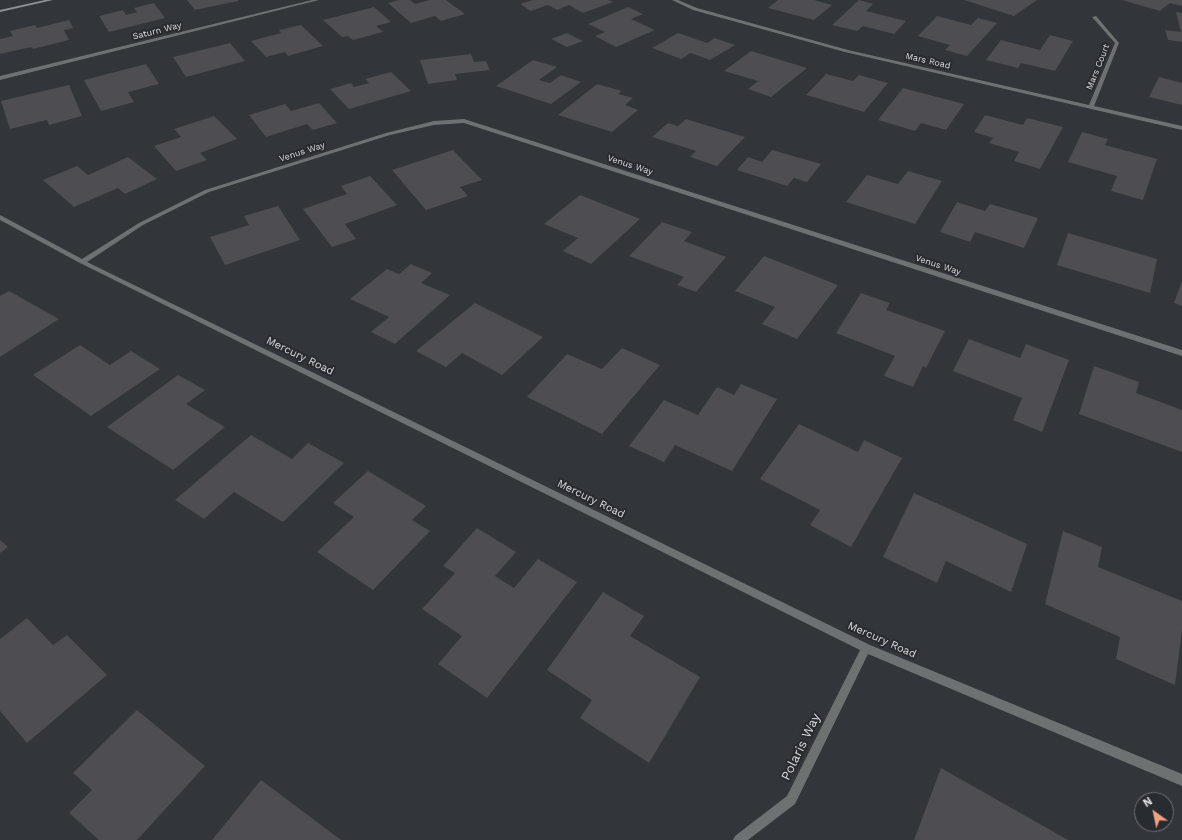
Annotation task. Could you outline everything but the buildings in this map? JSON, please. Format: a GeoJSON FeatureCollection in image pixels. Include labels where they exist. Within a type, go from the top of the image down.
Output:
{"type":"FeatureCollection","features":[{"type":"Feature","properties":{"kind":"main road"},"geometry":{"type":"LineString","coordinates":[[0,11],[51,0]]}},
{"type":"Feature","properties":{"kind":"street","name":"Saturn Way"},"geometry":{"type":"LineString","coordinates":[[0,78],[317,0]]}},
{"type":"Feature","properties":{"kind":"street","name":"Mars Road"},"geometry":{"type":"LineString","coordinates":[[674,0],[695,9],[848,51],[1182,128]]}},
{"type":"Feature","properties":{"kind":"street","name":"Mars Court"},"geometry":{"type":"LineString","coordinates":[[1091,106],[1117,43],[1094,17]]}},
{"type":"Feature","properties":{"kind":"street","name":"Venus Way"},"geometry":{"type":"LineString","coordinates":[[82,262],[141,224],[207,191],[388,134],[434,123],[464,121],[1182,352]]}},
{"type":"Feature","properties":{"kind":"street","name":"Mercury Road"},"geometry":{"type":"LineString","coordinates":[[0,216],[82,262],[866,648],[1182,780]]}},
{"type":"Feature","properties":{"kind":"street","name":"Polaris Way"},"geometry":{"type":"LineString","coordinates":[[739,840],[791,800],[866,648]]}}]}
